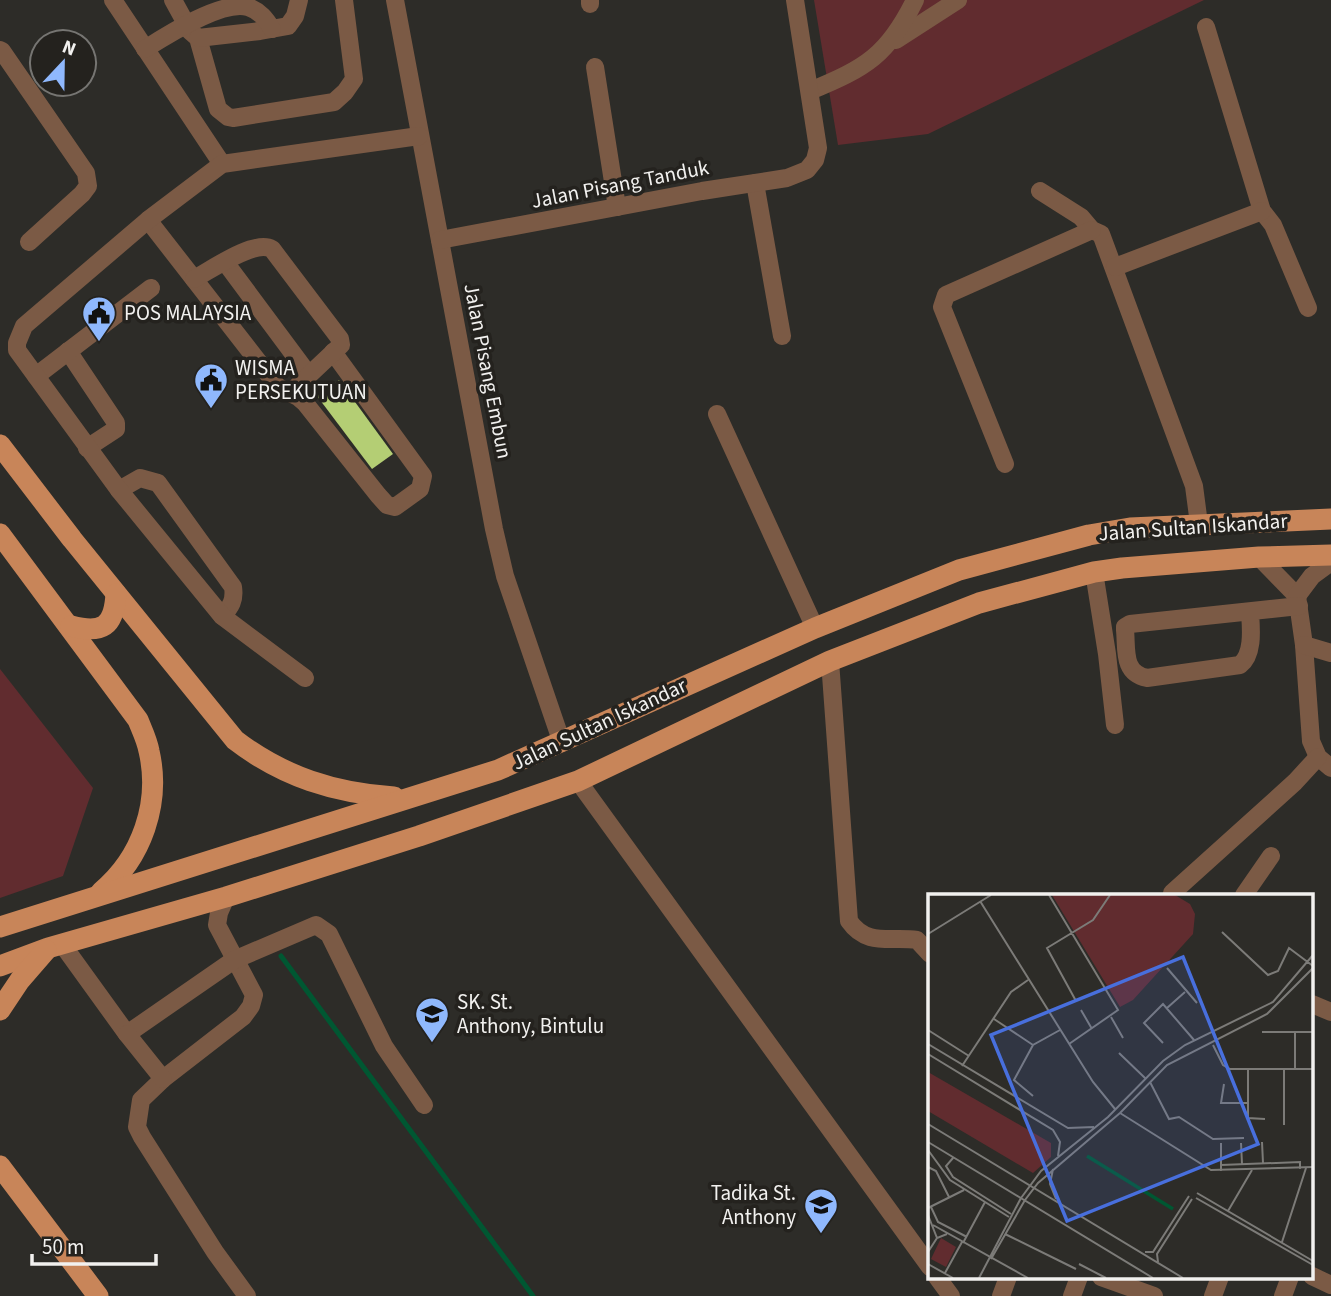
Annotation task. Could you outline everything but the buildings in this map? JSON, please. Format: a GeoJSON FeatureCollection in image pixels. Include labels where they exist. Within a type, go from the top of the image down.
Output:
{"type":"FeatureCollection","features":[{"type":"Feature","properties":{"kind":"main road","name":"Jalan Sultan Iskandar"},"geometry":{"type":"LineString","coordinates":[[0,445],[116,594],[235,740],[259,758],[298,777],[337,790],[363,795],[411,798],[498,770],[815,628],[959,570],[1089,535],[1130,528],[1331,519]]}},
{"type":"Feature","properties":{"kind":"main road"},"geometry":{"type":"LineString","coordinates":[[0,534],[71,626],[138,720],[149,749],[152,774],[151,808],[132,859],[118,878],[91,900]]}},
{"type":"Feature","properties":{"kind":"main road","name":"Jalan Sultan Iskandar"},"geometry":{"type":"LineString","coordinates":[[0,966],[55,946],[226,897],[419,836],[578,780],[830,661],[979,603],[1094,572],[1259,557],[1331,555]]}},
{"type":"Feature","properties":{"kind":"main road"},"geometry":{"type":"LineString","coordinates":[[71,626],[90,631],[108,623],[115,611],[116,594]]}},
{"type":"Feature","properties":{"kind":"main road"},"geometry":{"type":"LineString","coordinates":[[0,927],[411,798]]}},
{"type":"Feature","properties":{"kind":"main road"},"geometry":{"type":"LineString","coordinates":[[0,1010],[20,980],[55,946]]}},
{"type":"Feature","properties":{"kind":"main road"},"geometry":{"type":"LineString","coordinates":[[0,1166],[98,1296]]}},
{"type":"Feature","properties":{"kind":"street"},"geometry":{"type":"LineString","coordinates":[[113,0],[222,164]]}},
{"type":"Feature","properties":{"kind":"street"},"geometry":{"type":"LineString","coordinates":[[173,0],[185,23],[198,38],[218,109],[228,117],[334,102],[345,92],[354,79],[344,0]]}},
{"type":"Feature","properties":{"kind":"street"},"geometry":{"type":"LineString","coordinates":[[198,38],[288,26],[292,22],[299,0]]}},
{"type":"Feature","properties":{"kind":"street","name":"Jalan Pisang Embun"},"geometry":{"type":"LineString","coordinates":[[395,0],[497,541],[505,576],[562,743]]}},
{"type":"Feature","properties":{"kind":"street"},"geometry":{"type":"LineString","coordinates":[[796,0],[810,91],[847,76],[958,0]]}},
{"type":"Feature","properties":{"kind":"street"},"geometry":{"type":"LineString","coordinates":[[889,45],[915,0]]}},
{"type":"Feature","properties":{"kind":"street"},"geometry":{"type":"LineString","coordinates":[[145,49],[185,23],[215,12],[244,6],[262,15],[272,29]]}},
{"type":"Feature","properties":{"kind":"street"},"geometry":{"type":"LineString","coordinates":[[1206,27],[1262,211],[1273,225],[1307,308]]}},
{"type":"Feature","properties":{"kind":"street"},"geometry":{"type":"LineString","coordinates":[[0,50],[86,173],[88,186],[29,242]]}},
{"type":"Feature","properties":{"kind":"street"},"geometry":{"type":"LineString","coordinates":[[595,67],[617,207]]}},
{"type":"Feature","properties":{"kind":"street","name":"Jalan Pisang Tanduk"},"geometry":{"type":"LineString","coordinates":[[440,240],[787,178],[807,170],[815,160],[818,148],[810,91]]}},
{"type":"Feature","properties":{"kind":"street"},"geometry":{"type":"LineString","coordinates":[[305,678],[222,616],[102,469],[17,350],[17,343],[24,326],[148,220],[222,164],[419,136]]}},
{"type":"Feature","properties":{"kind":"street"},"geometry":{"type":"LineString","coordinates":[[755,183],[782,336]]}},
{"type":"Feature","properties":{"kind":"street"},"geometry":{"type":"LineString","coordinates":[[1040,191],[1081,217],[1092,230],[1101,234],[1194,486],[1199,524]]}},
{"type":"Feature","properties":{"kind":"street"},"geometry":{"type":"LineString","coordinates":[[1115,267],[1262,211]]}},
{"type":"Feature","properties":{"kind":"street"},"geometry":{"type":"LineString","coordinates":[[148,220],[278,387],[305,403],[387,505],[395,507],[420,489],[423,476],[333,352]]}},
{"type":"Feature","properties":{"kind":"street"},"geometry":{"type":"LineString","coordinates":[[1005,464],[943,307],[943,299],[946,295],[1092,230]]}},
{"type":"Feature","properties":{"kind":"street"},"geometry":{"type":"LineString","coordinates":[[194,279],[255,246],[272,248],[340,339],[341,345],[290,393]]}},
{"type":"Feature","properties":{"kind":"street"},"geometry":{"type":"LineString","coordinates":[[225,262],[309,375]]}},
{"type":"Feature","properties":{"kind":"street"},"geometry":{"type":"LineString","coordinates":[[36,376],[151,288]]}},
{"type":"Feature","properties":{"kind":"street"},"geometry":{"type":"LineString","coordinates":[[68,351],[116,423],[116,429],[87,448]]}},
{"type":"Feature","properties":{"kind":"street"},"geometry":{"type":"LineString","coordinates":[[717,414],[815,628]]}},
{"type":"Feature","properties":{"kind":"street"},"geometry":{"type":"LineString","coordinates":[[119,490],[140,478],[158,483],[233,587],[234,597],[230,608],[222,616]]}},
{"type":"Feature","properties":{"kind":"street"},"geometry":{"type":"LineString","coordinates":[[1172,893],[1295,782],[1325,762],[1311,741],[1298,601],[1259,557]]}},
{"type":"Feature","properties":{"kind":"street"},"geometry":{"type":"LineString","coordinates":[[1125,627],[1130,624],[1250,611],[1298,601],[1312,576],[1331,562]]}},
{"type":"Feature","properties":{"kind":"street"},"geometry":{"type":"LineString","coordinates":[[1094,572],[1115,725]]}},
{"type":"Feature","properties":{"kind":"street"},"geometry":{"type":"LineString","coordinates":[[1100,607],[1125,627],[1129,666],[1140,677],[1240,665],[1247,660],[1249,652],[1250,611]]}},
{"type":"Feature","properties":{"kind":"street"},"geometry":{"type":"LineString","coordinates":[[1304,645],[1331,653]]}},
{"type":"Feature","properties":{"kind":"street"},"geometry":{"type":"LineString","coordinates":[[830,661],[849,921],[857,933],[869,937],[917,940],[928,952]]}},
{"type":"Feature","properties":{"kind":"street"},"geometry":{"type":"LineString","coordinates":[[578,780],[928,1264]]}},
{"type":"Feature","properties":{"kind":"street"},"geometry":{"type":"LineString","coordinates":[[1245,894],[1271,856]]}},
{"type":"Feature","properties":{"kind":"street"},"geometry":{"type":"LineString","coordinates":[[226,897],[217,925],[254,995],[251,1006],[243,1017],[163,1079],[141,1100],[137,1127],[215,1252],[247,1296]]}},
{"type":"Feature","properties":{"kind":"street"},"geometry":{"type":"LineString","coordinates":[[127,1034],[234,960],[316,925],[329,934],[384,1046],[424,1105]]}},
{"type":"Feature","properties":{"kind":"street"},"geometry":{"type":"LineString","coordinates":[[55,946],[163,1079]]}},
{"type":"Feature","properties":{"kind":"street"},"geometry":{"type":"LineString","coordinates":[[1314,1005],[1331,1012]]}},
{"type":"Feature","properties":{"kind":"street"},"geometry":{"type":"LineString","coordinates":[[1314,1277],[1331,1285]]}},
{"type":"Feature","properties":{"kind":"street"},"geometry":{"type":"LineString","coordinates":[[938,1278],[949,1295]]}},
{"type":"Feature","properties":{"kind":"street"},"geometry":{"type":"LineString","coordinates":[[1002,1296],[1008,1278]]}},
{"type":"Feature","properties":{"kind":"street"},"geometry":{"type":"LineString","coordinates":[[1072,1296],[1079,1278]]}},
{"type":"Feature","properties":{"kind":"street"},"geometry":{"type":"LineString","coordinates":[[1104,1278],[1154,1296]]}},
{"type":"Feature","properties":{"kind":"street"},"geometry":{"type":"LineString","coordinates":[[1213,1296],[1220,1278]]}},
{"type":"Feature","properties":{"kind":"street"},"geometry":{"type":"LineString","coordinates":[[1283,1296],[1290,1278]]}},
{"type":"Feature","properties":{"kind":"shaded area"},"geometry":{"type":"Polygon","coordinates":[[[814,0],[1204,0],[928,134],[838,145],[814,0]]]}},
{"type":"Feature","properties":{"kind":"shaded area"},"geometry":{"type":"Polygon","coordinates":[[[0,669],[93,788],[63,876],[0,898],[0,669]]]}},
{"type":"Feature","properties":{"kind":"waterway"},"geometry":{"type":"LineString","coordinates":[[281,956],[533,1296]]}},
{"type":"Feature","properties":{"kind":"place","name":"POS MALAYSIA"},"geometry":{"type":"Point","coordinates":[99,343]}},
{"type":"Feature","properties":{"kind":"place","name":"WISMA PERSEKUTUAN"},"geometry":{"type":"Point","coordinates":[211,410]}},
{"type":"Feature","properties":{"kind":"place","name":"SK. St. Anthony, Bintulu"},"geometry":{"type":"Point","coordinates":[432,1044]}},
{"type":"Feature","properties":{"kind":"place","name":"Tadika St. Anthony"},"geometry":{"type":"Point","coordinates":[821,1235]}}]}
